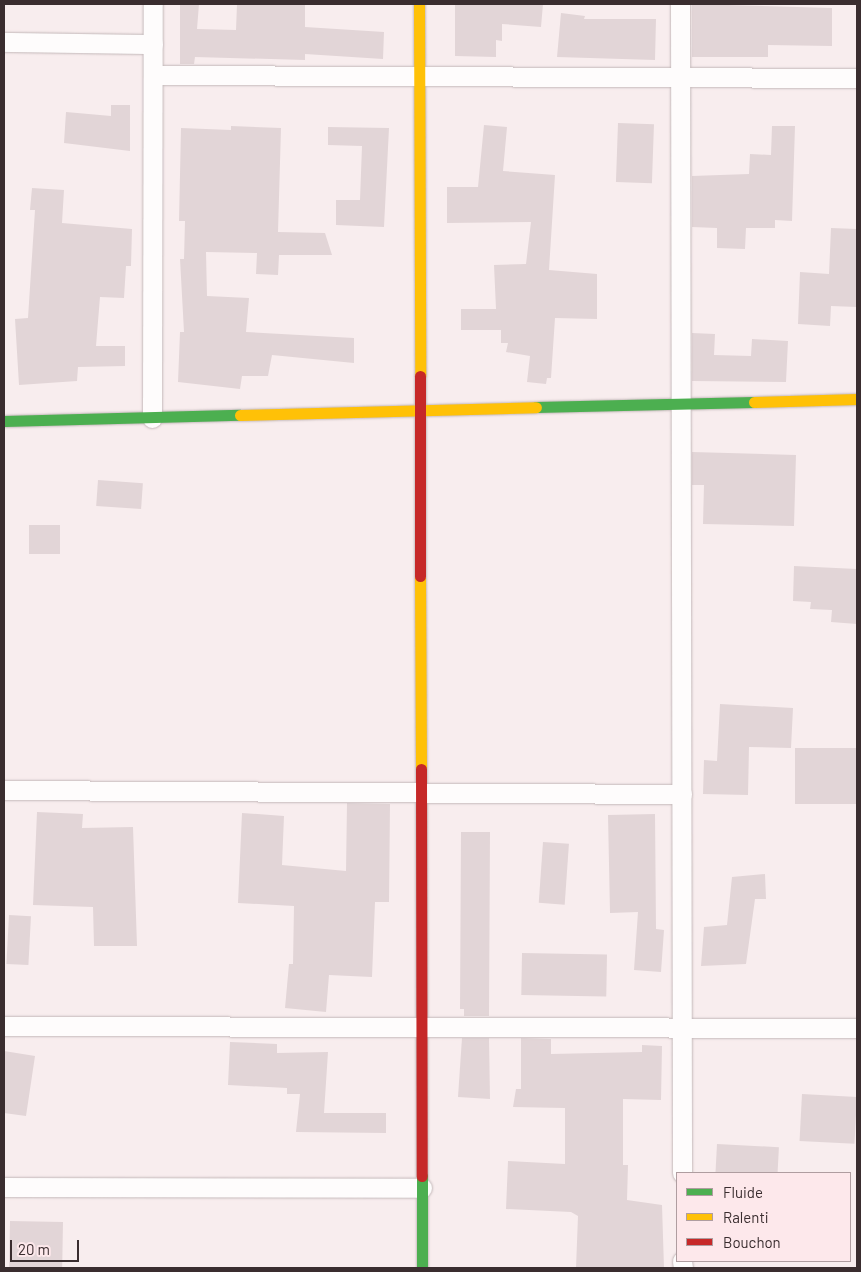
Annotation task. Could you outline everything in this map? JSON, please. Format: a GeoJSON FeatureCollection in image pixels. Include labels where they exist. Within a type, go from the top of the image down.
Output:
{"type":"FeatureCollection","features":[{"type":"Feature","properties":{"kind":"street"},"geometry":{"type":"LineString","coordinates":[[152,418],[153,4]]}},
{"type":"Feature","properties":{"kind":"street"},"geometry":{"type":"LineString","coordinates":[[419,4],[422,1268]]}},
{"type":"Feature","properties":{"kind":"street"},"geometry":{"type":"LineString","coordinates":[[680,4],[682,1172]]}},
{"type":"Feature","properties":{"kind":"street"},"geometry":{"type":"LineString","coordinates":[[4,42],[153,44]]}},
{"type":"Feature","properties":{"kind":"street"},"geometry":{"type":"LineString","coordinates":[[153,74],[857,78]]}},
{"type":"Feature","properties":{"kind":"street"},"geometry":{"type":"LineString","coordinates":[[4,421],[420,412],[857,399]]}},
{"type":"Feature","properties":{"kind":"street"},"geometry":{"type":"LineString","coordinates":[[4,790],[682,794]]}},
{"type":"Feature","properties":{"kind":"street"},"geometry":{"type":"LineString","coordinates":[[4,1026],[857,1028]]}},
{"type":"Feature","properties":{"kind":"street"},"geometry":{"type":"LineString","coordinates":[[4,1187],[422,1188]]}},
{"type":"Feature","properties":{"kind":"building"},"geometry":{"type":"Polygon","coordinates":[[[180,4],[199,4],[197,29],[236,30],[237,4],[305,4],[305,27],[384,32],[383,59],[305,54],[305,60],[195,57],[194,64],[180,64],[180,4]]]}},
{"type":"Feature","properties":{"kind":"building"},"geometry":{"type":"Polygon","coordinates":[[[455,4],[543,4],[541,27],[502,24],[502,41],[496,40],[496,57],[455,56],[455,4]]]}},
{"type":"Feature","properties":{"kind":"building"},"geometry":{"type":"Polygon","coordinates":[[[692,4],[832,8],[832,46],[768,45],[768,57],[692,57],[692,4]]]}},
{"type":"Feature","properties":{"kind":"building"},"geometry":{"type":"Polygon","coordinates":[[[561,13],[585,16],[584,19],[656,19],[655,60],[557,57],[561,13]]]}},
{"type":"Feature","properties":{"kind":"building"},"geometry":{"type":"Polygon","coordinates":[[[111,105],[130,105],[130,151],[64,143],[66,112],[111,116],[111,105]]]}},
{"type":"Feature","properties":{"kind":"building"},"geometry":{"type":"Polygon","coordinates":[[[618,123],[654,124],[652,183],[616,182],[618,123]]]}},
{"type":"Feature","properties":{"kind":"building"},"geometry":{"type":"Polygon","coordinates":[[[484,125],[507,127],[503,171],[555,175],[549,270],[597,274],[597,319],[555,318],[551,378],[547,378],[546,384],[527,382],[530,356],[506,352],[508,343],[501,343],[501,330],[461,330],[461,309],[496,309],[494,265],[526,264],[531,222],[447,223],[447,187],[478,187],[484,125]]]}},
{"type":"Feature","properties":{"kind":"building"},"geometry":{"type":"Polygon","coordinates":[[[231,126],[281,128],[278,232],[325,233],[332,255],[279,255],[278,275],[256,274],[257,253],[206,252],[207,296],[249,298],[246,332],[354,338],[354,363],[272,355],[268,376],[242,376],[240,389],[178,382],[180,332],[184,332],[180,259],[184,259],[185,221],[179,221],[181,128],[231,130],[231,126]]]}},
{"type":"Feature","properties":{"kind":"building"},"geometry":{"type":"Polygon","coordinates":[[[772,126],[795,126],[792,221],[775,220],[775,228],[746,228],[745,249],[717,248],[717,228],[692,227],[692,176],[749,174],[750,154],[771,155],[772,126]]]}},
{"type":"Feature","properties":{"kind":"building"},"geometry":{"type":"Polygon","coordinates":[[[328,127],[389,128],[384,227],[336,225],[336,200],[360,200],[362,146],[328,145],[328,127]]]}},
{"type":"Feature","properties":{"kind":"building"},"geometry":{"type":"Polygon","coordinates":[[[32,188],[64,190],[62,223],[132,229],[131,266],[126,266],[124,298],[100,297],[96,346],[125,346],[125,366],[78,367],[77,381],[19,385],[15,319],[28,318],[35,210],[30,210],[32,188]]]}},
{"type":"Feature","properties":{"kind":"building"},"geometry":{"type":"Polygon","coordinates":[[[831,228],[857,229],[857,307],[831,306],[830,326],[798,324],[800,272],[829,274],[831,228]]]}},
{"type":"Feature","properties":{"kind":"building"},"geometry":{"type":"Polygon","coordinates":[[[692,333],[715,334],[714,355],[751,356],[752,339],[788,341],[786,382],[692,381],[692,333]]]}},
{"type":"Feature","properties":{"kind":"building"},"geometry":{"type":"Polygon","coordinates":[[[692,452],[796,455],[794,526],[703,524],[704,485],[692,485],[692,452]]]}},
{"type":"Feature","properties":{"kind":"building"},"geometry":{"type":"Polygon","coordinates":[[[98,480],[143,483],[141,509],[96,506],[98,480]]]}},
{"type":"Feature","properties":{"kind":"building"},"geometry":{"type":"Polygon","coordinates":[[[29,525],[60,525],[60,554],[29,554],[29,525]]]}},
{"type":"Feature","properties":{"kind":"building"},"geometry":{"type":"Polygon","coordinates":[[[794,566],[857,569],[857,624],[831,622],[832,610],[810,609],[811,602],[793,601],[794,566]]]}},
{"type":"Feature","properties":{"kind":"building"},"geometry":{"type":"Polygon","coordinates":[[[720,704],[793,708],[791,748],[749,747],[748,795],[703,794],[704,760],[717,761],[720,704]]]}},
{"type":"Feature","properties":{"kind":"building"},"geometry":{"type":"Polygon","coordinates":[[[795,748],[857,748],[857,804],[795,804],[795,748]]]}},
{"type":"Feature","properties":{"kind":"building"},"geometry":{"type":"Polygon","coordinates":[[[347,803],[390,804],[389,902],[375,902],[372,977],[329,975],[326,1012],[285,1008],[289,964],[293,964],[294,906],[238,903],[242,813],[284,816],[282,865],[346,871],[347,803]]]}},
{"type":"Feature","properties":{"kind":"building"},"geometry":{"type":"Polygon","coordinates":[[[37,812],[83,814],[82,828],[133,827],[137,946],[94,946],[93,907],[33,905],[37,812]]]}},
{"type":"Feature","properties":{"kind":"building"},"geometry":{"type":"Polygon","coordinates":[[[655,814],[656,929],[664,930],[661,972],[634,970],[638,912],[610,913],[608,815],[655,814]]]}},
{"type":"Feature","properties":{"kind":"building"},"geometry":{"type":"Polygon","coordinates":[[[461,832],[490,832],[489,1016],[464,1016],[464,1009],[460,1009],[461,832]]]}},
{"type":"Feature","properties":{"kind":"building"},"geometry":{"type":"Polygon","coordinates":[[[543,842],[569,844],[565,905],[539,903],[543,842]]]}},
{"type":"Feature","properties":{"kind":"building"},"geometry":{"type":"Polygon","coordinates":[[[765,874],[766,899],[755,899],[746,964],[701,966],[704,927],[727,925],[732,877],[765,874]]]}},
{"type":"Feature","properties":{"kind":"building"},"geometry":{"type":"Polygon","coordinates":[[[9,915],[31,916],[28,965],[6,964],[9,915]]]}},
{"type":"Feature","properties":{"kind":"building"},"geometry":{"type":"Polygon","coordinates":[[[522,953],[607,954],[606,996],[521,995],[522,953]]]}},
{"type":"Feature","properties":{"kind":"building"},"geometry":{"type":"Polygon","coordinates":[[[462,1038],[489,1038],[490,1099],[458,1097],[462,1038]]]}},
{"type":"Feature","properties":{"kind":"building"},"geometry":{"type":"Polygon","coordinates":[[[521,1038],[551,1039],[551,1054],[642,1052],[642,1045],[662,1046],[661,1100],[623,1099],[623,1165],[628,1165],[627,1200],[662,1205],[664,1268],[576,1268],[578,1216],[571,1212],[506,1209],[508,1161],[565,1164],[565,1108],[513,1107],[516,1089],[521,1089],[521,1038]]]}},
{"type":"Feature","properties":{"kind":"building"},"geometry":{"type":"Polygon","coordinates":[[[230,1042],[277,1044],[277,1053],[328,1052],[324,1113],[386,1113],[386,1133],[296,1132],[300,1094],[287,1094],[287,1088],[228,1085],[230,1042]]]}},
{"type":"Feature","properties":{"kind":"building"},"geometry":{"type":"Polygon","coordinates":[[[4,1051],[35,1056],[26,1116],[4,1113],[4,1051]]]}},
{"type":"Feature","properties":{"kind":"building"},"geometry":{"type":"Polygon","coordinates":[[[802,1094],[857,1097],[854,1144],[800,1141],[802,1094]]]}},
{"type":"Feature","properties":{"kind":"building"},"geometry":{"type":"Polygon","coordinates":[[[717,1144],[779,1147],[778,1172],[716,1172],[717,1144]]]}},
{"type":"Feature","properties":{"kind":"building"},"geometry":{"type":"Polygon","coordinates":[[[10,1221],[63,1222],[62,1268],[9,1268],[10,1221]]]}},
{"type":"Feature","properties":{"kind":"traffic: fast"},"geometry":{"type":"LineString","coordinates":[[536,407],[754,402]]}},
{"type":"Feature","properties":{"kind":"traffic: fast"},"geometry":{"type":"LineString","coordinates":[[4,421],[240,415]]}},
{"type":"Feature","properties":{"kind":"traffic: fast"},"geometry":{"type":"LineString","coordinates":[[422,1176],[422,1268]]}},
{"type":"Feature","properties":{"kind":"traffic: slow"},"geometry":{"type":"LineString","coordinates":[[419,4],[420,376]]}},
{"type":"Feature","properties":{"kind":"traffic: slow"},"geometry":{"type":"LineString","coordinates":[[754,402],[857,399]]}},
{"type":"Feature","properties":{"kind":"traffic: slow"},"geometry":{"type":"LineString","coordinates":[[240,415],[536,407]]}},
{"type":"Feature","properties":{"kind":"traffic: slow"},"geometry":{"type":"LineString","coordinates":[[420,576],[421,769]]}},
{"type":"Feature","properties":{"kind":"traffic: jam"},"geometry":{"type":"LineString","coordinates":[[420,376],[420,576]]}},
{"type":"Feature","properties":{"kind":"traffic: jam"},"geometry":{"type":"LineString","coordinates":[[421,769],[422,1176]]}}]}
